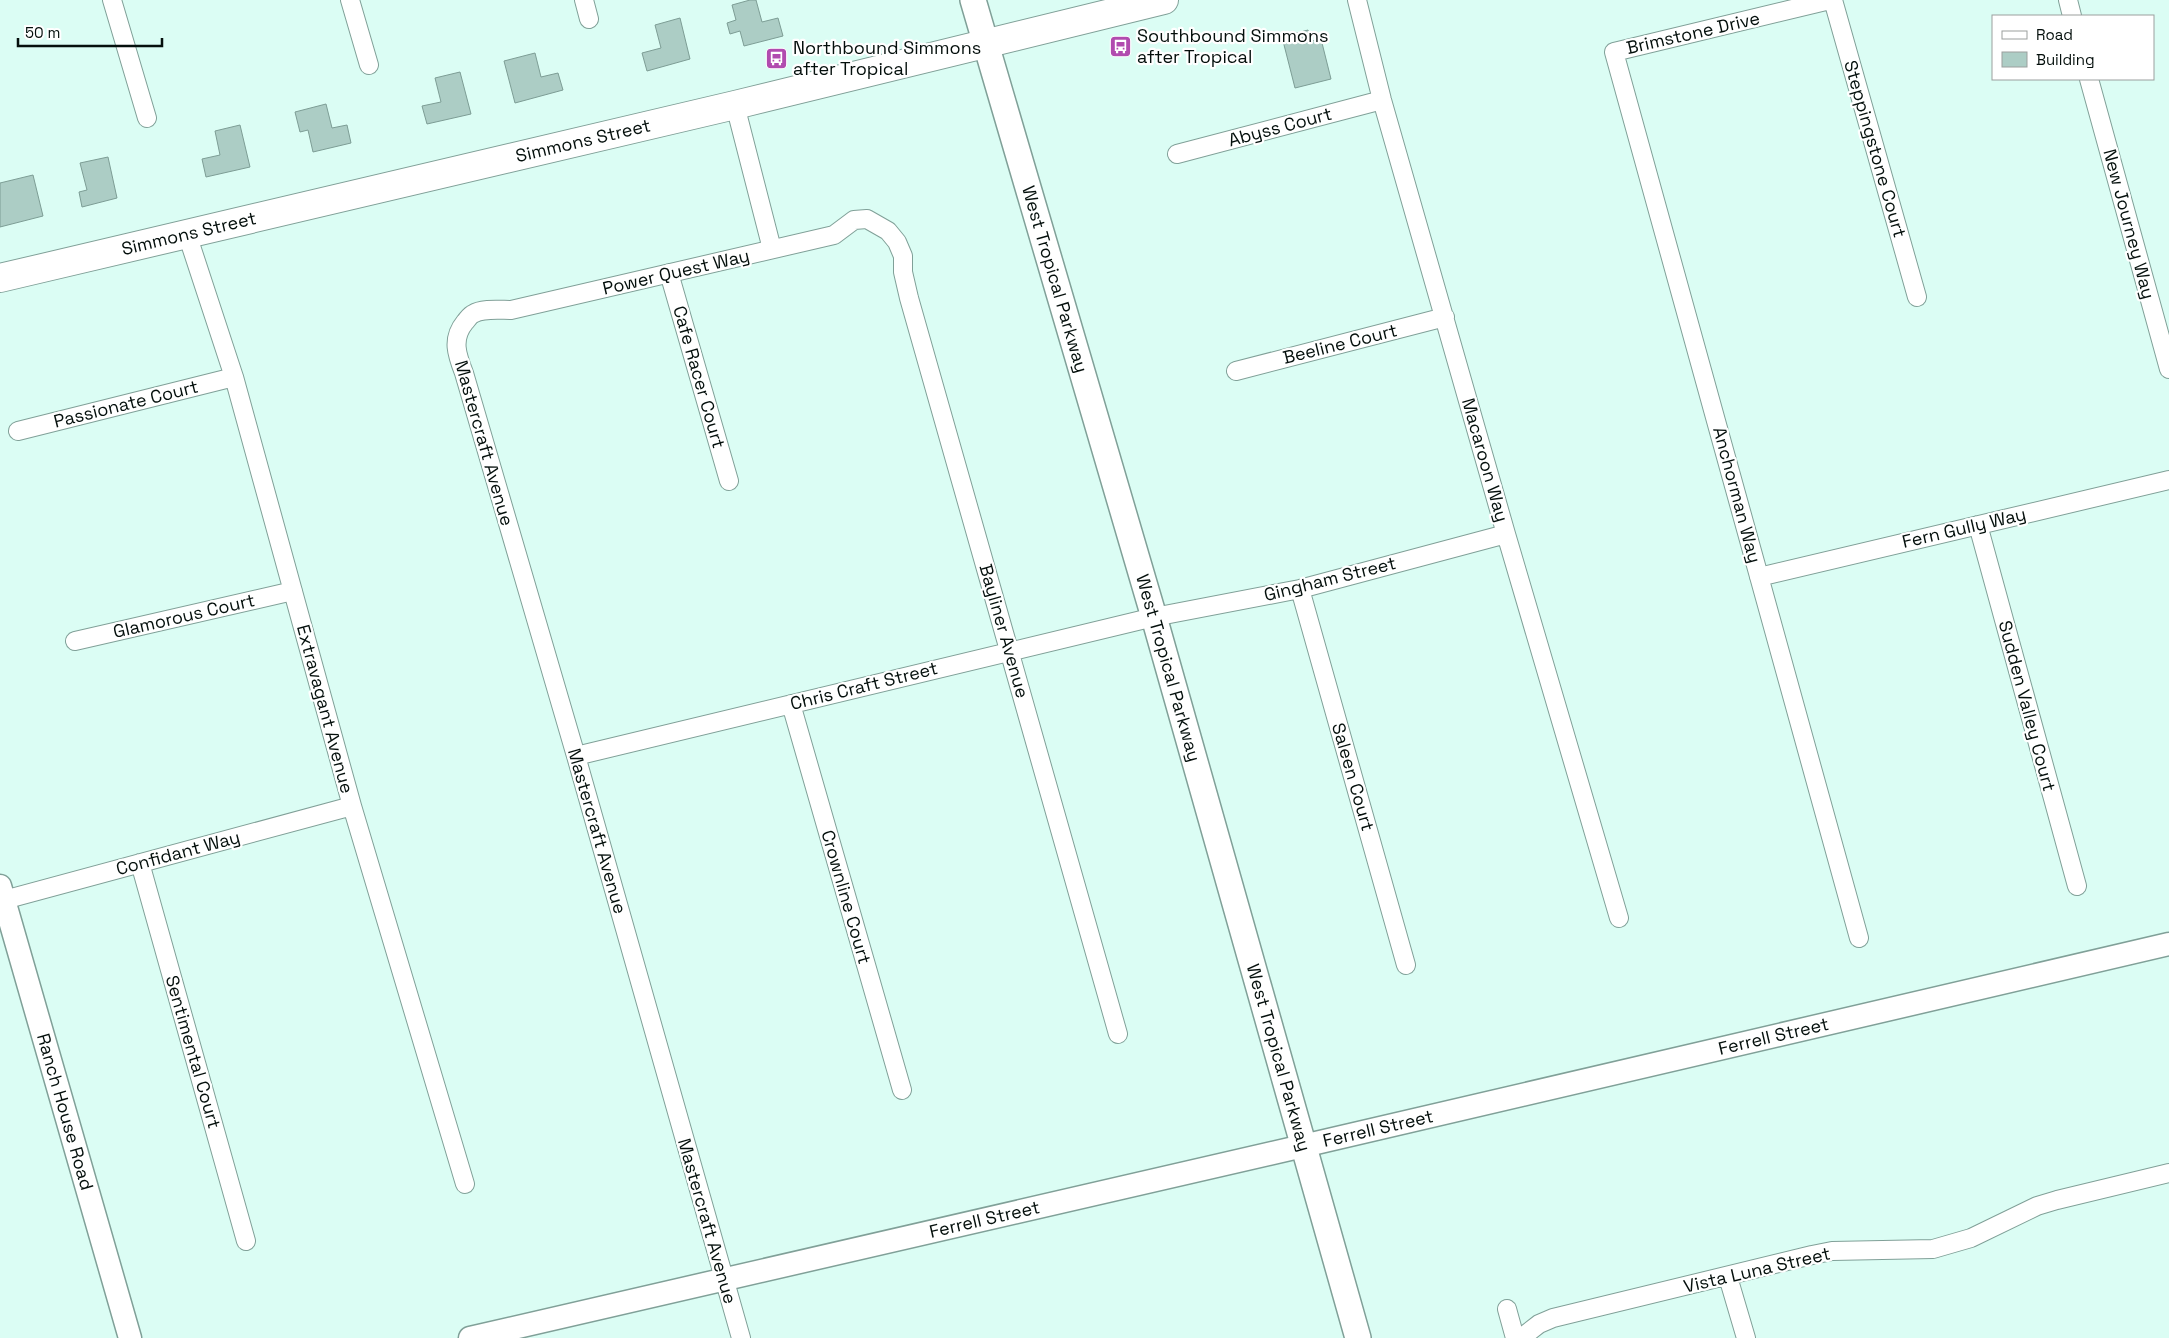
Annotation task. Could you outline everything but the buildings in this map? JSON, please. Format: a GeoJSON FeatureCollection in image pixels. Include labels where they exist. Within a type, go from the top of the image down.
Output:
{"type":"FeatureCollection","features":[{"type":"Feature","properties":{"kind":"main road","name":"West Tropical Parkway"},"geometry":{"type":"LineString","coordinates":[[973,0],[1154,616],[1358,1338]]}},
{"type":"Feature","properties":{"kind":"main road","name":"Simmons Street"},"geometry":{"type":"LineString","coordinates":[[0,278],[735,105],[1164,0]]}},
{"type":"Feature","properties":{"kind":"street"},"geometry":{"type":"LineString","coordinates":[[112,0],[147,118]]}},
{"type":"Feature","properties":{"kind":"street"},"geometry":{"type":"LineString","coordinates":[[350,0],[369,66]]}},
{"type":"Feature","properties":{"kind":"street"},"geometry":{"type":"LineString","coordinates":[[584,0],[589,19]]}},
{"type":"Feature","properties":{"kind":"street","name":"Macaroon Way"},"geometry":{"type":"LineString","coordinates":[[1357,0],[1382,100],[1506,534],[1620,918]]}},
{"type":"Feature","properties":{"kind":"street","name":"Brimstone Drive"},"geometry":{"type":"LineString","coordinates":[[1614,52],[1831,0]]}},
{"type":"Feature","properties":{"kind":"street","name":"Steppingstone Court"},"geometry":{"type":"LineString","coordinates":[[1831,0],[1916,298]]}},
{"type":"Feature","properties":{"kind":"street"},"geometry":{"type":"LineString","coordinates":[[2068,0],[2072,15]]}},
{"type":"Feature","properties":{"kind":"street","name":"Anchorman Way"},"geometry":{"type":"LineString","coordinates":[[1614,52],[1859,938]]}},
{"type":"Feature","properties":{"kind":"street","name":"New Journey Way"},"geometry":{"type":"LineString","coordinates":[[2089,80],[2169,369]]}},
{"type":"Feature","properties":{"kind":"street","name":"Abyss Court"},"geometry":{"type":"LineString","coordinates":[[1177,154],[1382,100]]}},
{"type":"Feature","properties":{"kind":"street"},"geometry":{"type":"LineString","coordinates":[[735,105],[772,249]]}},
{"type":"Feature","properties":{"kind":"street","name":"Power Quest Way"},"geometry":{"type":"LineString","coordinates":[[461,326],[472,314],[483,311],[511,310],[834,235],[854,220],[867,220],[888,232]]}},
{"type":"Feature","properties":{"kind":"street","name":"Bayliner Avenue"},"geometry":{"type":"LineString","coordinates":[[888,232],[897,242],[903,256],[903,272],[909,298],[1118,1034]]}},
{"type":"Feature","properties":{"kind":"street","name":"Extravagant Avenue"},"geometry":{"type":"LineString","coordinates":[[187,234],[234,377],[352,806],[465,1184]]}},
{"type":"Feature","properties":{"kind":"street","name":"Cafe Racer Court"},"geometry":{"type":"LineString","coordinates":[[668,273],[729,481]]}},
{"type":"Feature","properties":{"kind":"street","name":"Beeline Court"},"geometry":{"type":"LineString","coordinates":[[1236,370],[1445,316]]}},
{"type":"Feature","properties":{"kind":"street","name":"Mastercraft Avenue"},"geometry":{"type":"LineString","coordinates":[[461,326],[456,338],[457,355],[464,373],[576,756],[740,1338]]}},
{"type":"Feature","properties":{"kind":"street","name":"Passionate Court"},"geometry":{"type":"LineString","coordinates":[[18,431],[234,377]]}},
{"type":"Feature","properties":{"kind":"street","name":"Fern Gully Way"},"geometry":{"type":"LineString","coordinates":[[1759,577],[2169,480]]}},
{"type":"Feature","properties":{"kind":"street","name":"Sudden Valley Court"},"geometry":{"type":"LineString","coordinates":[[1978,525],[2077,886]]}},
{"type":"Feature","properties":{"kind":"street","name":"Gingham Street"},"geometry":{"type":"LineString","coordinates":[[1154,616],[1300,589],[1506,534]]}},
{"type":"Feature","properties":{"kind":"street","name":"Saleen Court"},"geometry":{"type":"LineString","coordinates":[[1300,589],[1406,965]]}},
{"type":"Feature","properties":{"kind":"street","name":"Glamorous Court"},"geometry":{"type":"LineString","coordinates":[[75,641],[293,591]]}},
{"type":"Feature","properties":{"kind":"street","name":"Chris Craft Street"},"geometry":{"type":"LineString","coordinates":[[576,756],[1154,616]]}},
{"type":"Feature","properties":{"kind":"street","name":"Crownline Court"},"geometry":{"type":"LineString","coordinates":[[791,704],[902,1090]]}},
{"type":"Feature","properties":{"kind":"street","name":"Confidant Way"},"geometry":{"type":"LineString","coordinates":[[1,896],[140,863],[352,806]]}},
{"type":"Feature","properties":{"kind":"street","name":"Sentimental Court"},"geometry":{"type":"LineString","coordinates":[[140,863],[246,1241]]}},
{"type":"Feature","properties":{"kind":"street","name":"Ranch House Road"},"geometry":{"type":"LineString","coordinates":[[1,896],[130,1338]]}},
{"type":"Feature","properties":{"kind":"street","name":"Ferrell Street"},"geometry":{"type":"LineString","coordinates":[[470,1338],[504,1334],[723,1279],[2169,944]]}},
{"type":"Feature","properties":{"kind":"street","name":"Vista Luna Street"},"geometry":{"type":"LineString","coordinates":[[1521,1338],[1539,1324],[1553,1318],[1832,1251],[1932,1249],[1971,1238],[2037,1206],[2169,1173]]}},
{"type":"Feature","properties":{"kind":"street"},"geometry":{"type":"LineString","coordinates":[[1728,1277],[1746,1338]]}},
{"type":"Feature","properties":{"kind":"street"},"geometry":{"type":"LineString","coordinates":[[1507,1310],[1515,1338]]}},
{"type":"Feature","properties":{"kind":"place","name":"Southbound Simmons after Tropical"},"geometry":{"type":"Point","coordinates":[1121,46]}},
{"type":"Feature","properties":{"kind":"place","name":"Northbound Simmons after Tropical"},"geometry":{"type":"Point","coordinates":[777,58]}}]}
